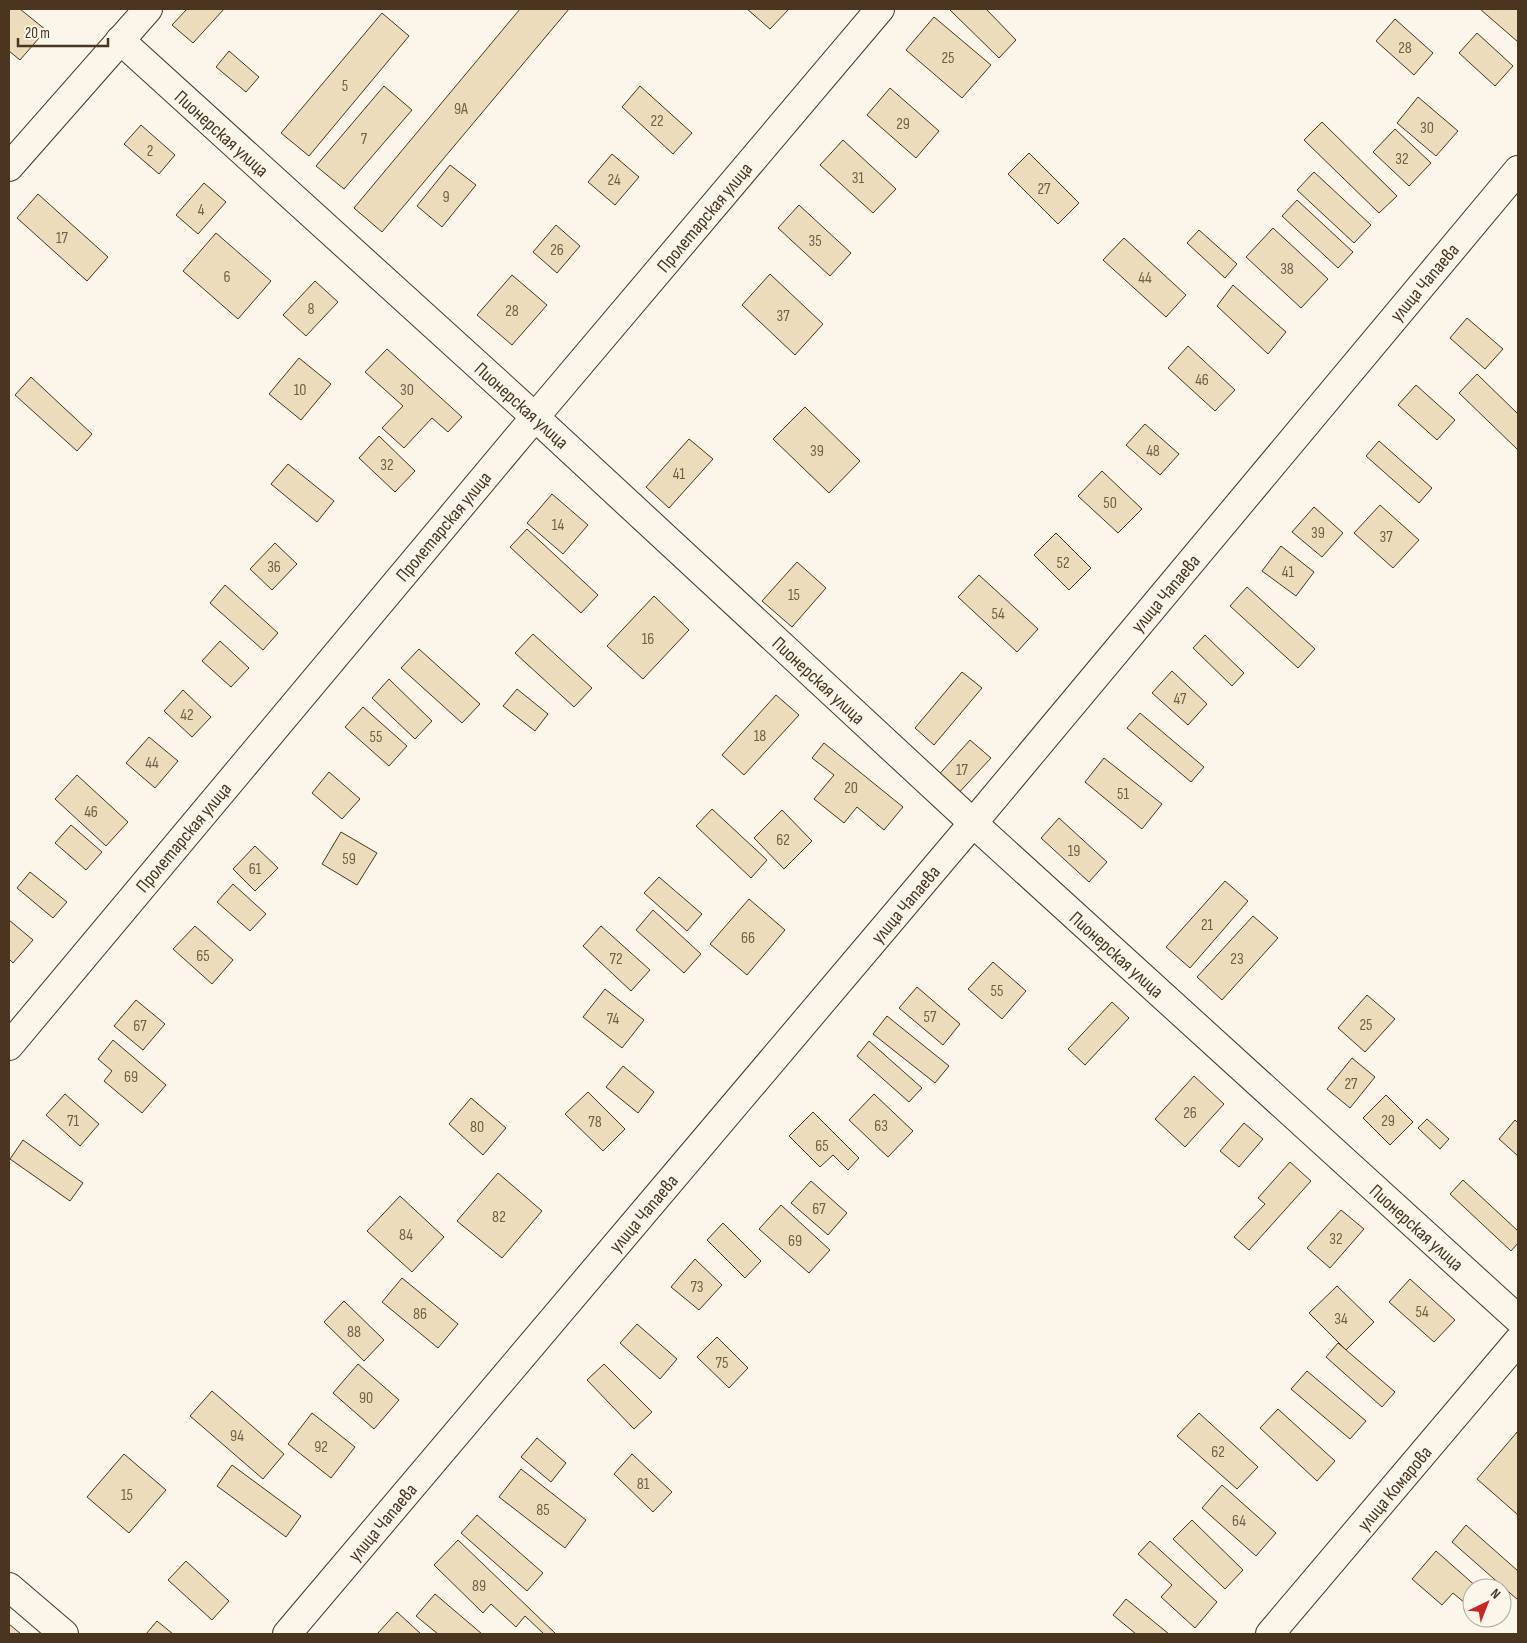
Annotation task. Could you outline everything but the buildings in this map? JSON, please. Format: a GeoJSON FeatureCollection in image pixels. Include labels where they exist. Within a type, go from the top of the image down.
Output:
{"type":"FeatureCollection","features":[{"type":"Feature","properties":{"kind":"street"},"geometry":{"type":"LineString","coordinates":[[9,166],[148,9]]}},
{"type":"Feature","properties":{"kind":"street","name":"Пролетарская улица"},"geometry":{"type":"LineString","coordinates":[[9,1046],[535,417],[880,9]]}},
{"type":"Feature","properties":{"kind":"street","name":"Пионерская улица"},"geometry":{"type":"LineString","coordinates":[[120,40],[535,417],[973,823],[1518,1319]]}},
{"type":"Feature","properties":{"kind":"street","name":"улица Чапаева"},"geometry":{"type":"LineString","coordinates":[[287,1634],[973,823],[1518,170]]}},
{"type":"Feature","properties":{"kind":"street","name":"улица Комарова"},"geometry":{"type":"LineString","coordinates":[[1270,1634],[1518,1341]]}},
{"type":"Feature","properties":{"kind":"street"},"geometry":{"type":"LineString","coordinates":[[9,1587],[64,1634]]}}]}
